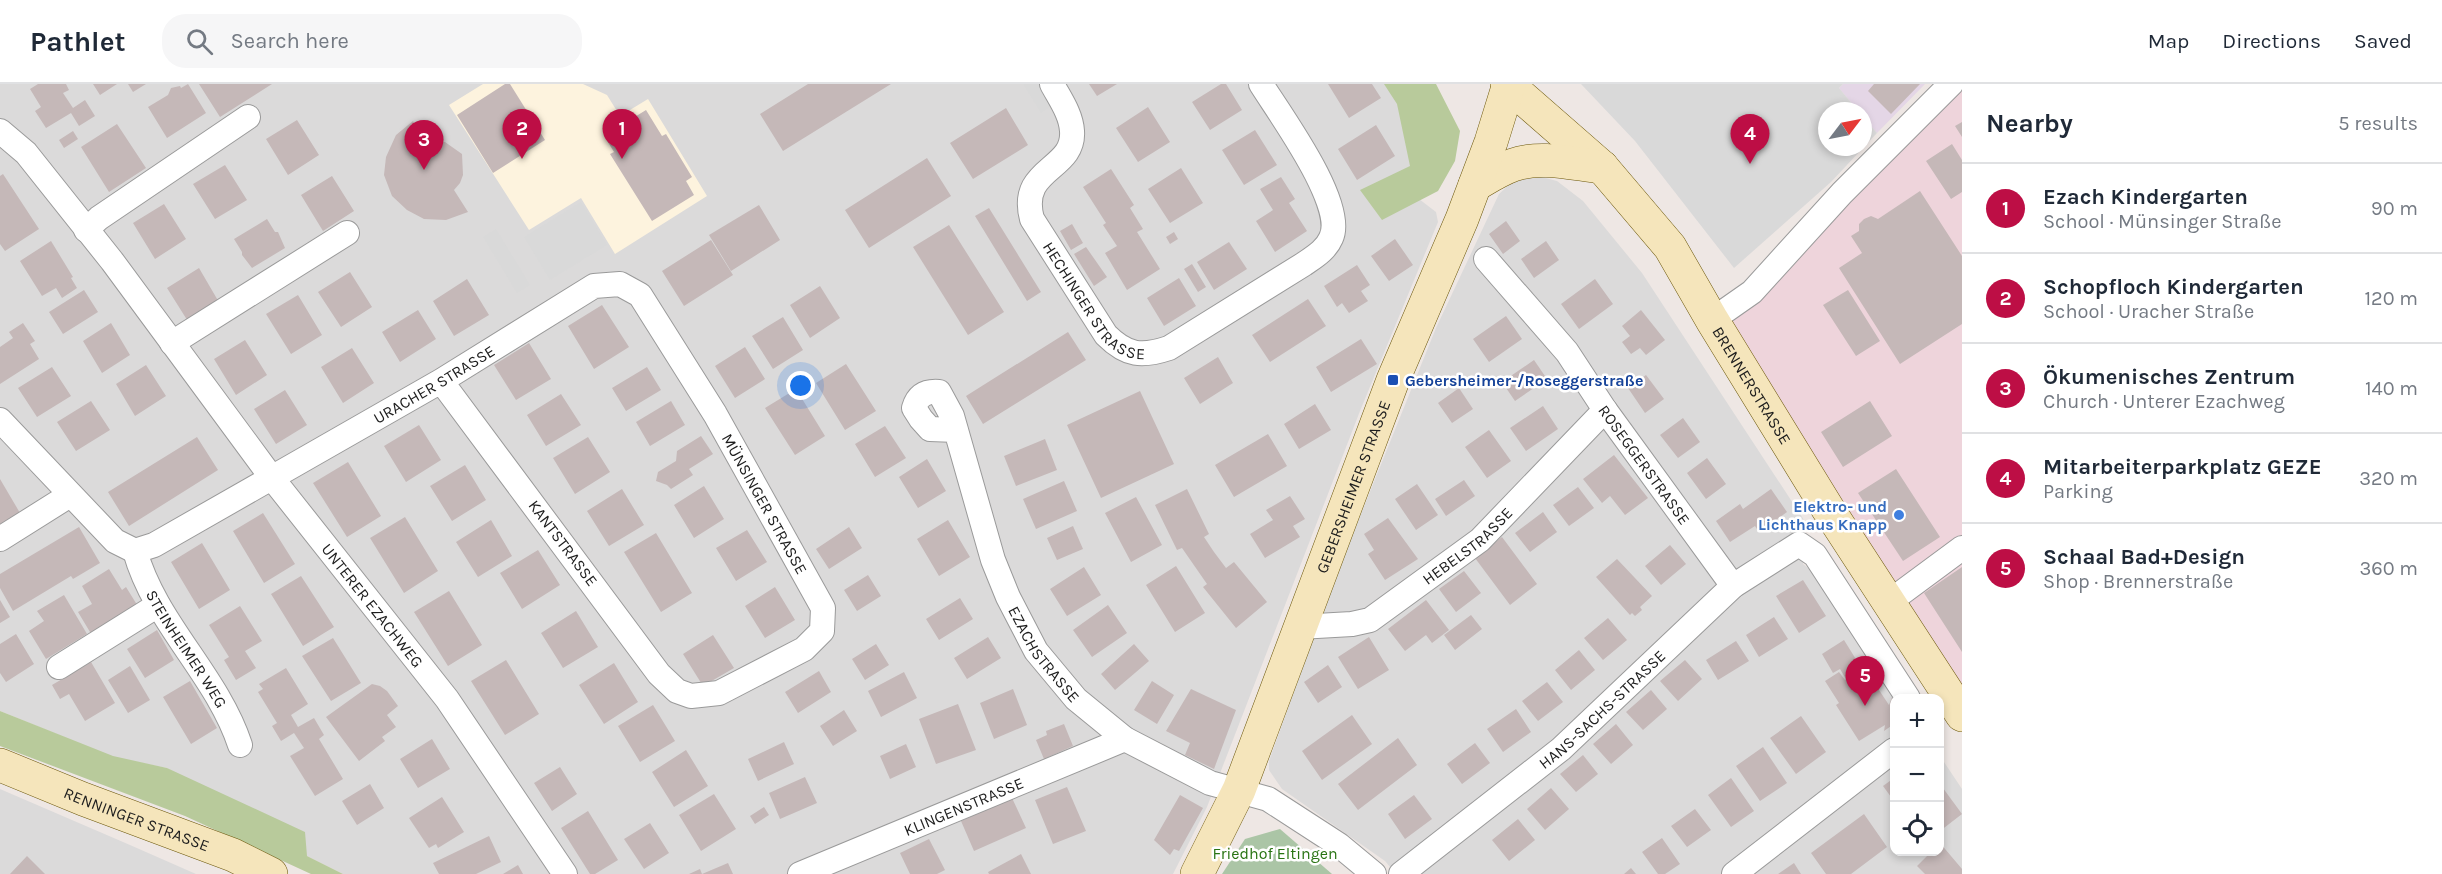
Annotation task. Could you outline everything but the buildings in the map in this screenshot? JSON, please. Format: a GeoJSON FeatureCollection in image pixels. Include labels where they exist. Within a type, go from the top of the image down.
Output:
{"type":"FeatureCollection","features":[{"type":"Feature","properties":{"kind":"street","name":"HECHINGER STRASSE"},"geometry":{"type":"LineString","coordinates":[[1052,84],[1068,113],[1072,132],[1071,144],[1062,157],[1033,184],[1028,205],[1032,219],[1106,336],[1123,350],[1152,354],[1169,348],[1304,264],[1321,251],[1331,239],[1333,230],[1327,195],[1309,159],[1261,84]]}},
{"type":"Feature","properties":{"kind":"street","name":"BRENNERSTRASSE"},"geometry":{"type":"LineString","coordinates":[[1508,84],[1602,167],[1670,247],[1828,509],[1890,602],[1952,712]]}},
{"type":"Feature","properties":{"kind":"street","name":"GEBERSHEIMER STRASSE"},"geometry":{"type":"LineString","coordinates":[[1197,874],[1239,790],[1393,380],[1475,185],[1491,142],[1508,84]]}},
{"type":"Feature","properties":{"kind":"street"},"geometry":{"type":"LineString","coordinates":[[1712,320],[1752,292],[1842,193],[1951,84]]}},
{"type":"Feature","properties":{"kind":"street"},"geometry":{"type":"LineString","coordinates":[[86,230],[99,218],[248,117]]}},
{"type":"Feature","properties":{"kind":"street","name":"UNTERER EZACHWEG"},"geometry":{"type":"LineString","coordinates":[[0,131],[26,153],[272,478],[447,699],[564,874]]}},
{"type":"Feature","properties":{"kind":"street"},"geometry":{"type":"LineString","coordinates":[[1475,185],[1503,169],[1541,160],[1602,167]]}},
{"type":"Feature","properties":{"kind":"street"},"geometry":{"type":"LineString","coordinates":[[172,343],[347,233]]}},
{"type":"Feature","properties":{"kind":"street","name":"ROSEGGERSTRASSE"},"geometry":{"type":"LineString","coordinates":[[1486,259],[1567,352],[1605,410],[1733,586]]}},
{"type":"Feature","properties":{"kind":"street","name":"MÜNSINGER STRASSE"},"geometry":{"type":"LineString","coordinates":[[594,286],[620,284],[640,295],[715,414],[823,608],[822,631],[804,649],[719,693],[691,696]]}},
{"type":"Feature","properties":{"kind":"street","name":"URACHER STRASSE"},"geometry":{"type":"LineString","coordinates":[[135,550],[154,545],[441,381],[594,286]]}},
{"type":"Feature","properties":{"kind":"street","name":"KANTSTRASSE"},"geometry":{"type":"LineString","coordinates":[[441,381],[659,674],[677,691],[691,696]]}},
{"type":"Feature","properties":{"kind":"street","name":"HEBELSTRASSE"},"geometry":{"type":"LineString","coordinates":[[1299,627],[1352,624],[1370,620],[1480,540],[1605,410]]}},
{"type":"Feature","properties":{"kind":"street"},"geometry":{"type":"LineString","coordinates":[[0,420],[115,541],[135,550]]}},
{"type":"Feature","properties":{"kind":"street","name":"EZACHSTRASSE"},"geometry":{"type":"LineString","coordinates":[[956,430],[993,561],[1036,651],[1076,699],[1125,739],[1210,783],[1268,799],[1340,845],[1374,874]]}},
{"type":"Feature","properties":{"kind":"street"},"geometry":{"type":"LineString","coordinates":[[0,539],[70,495]]}},
{"type":"Feature","properties":{"kind":"street","name":"HANS-SACHS-STRASSE"},"geometry":{"type":"LineString","coordinates":[[1401,874],[1561,749],[1733,586],[1799,544],[1815,555],[1905,694]]}},
{"type":"Feature","properties":{"kind":"street"},"geometry":{"type":"LineString","coordinates":[[1890,602],[1962,548]]}},
{"type":"Feature","properties":{"kind":"street","name":"STEINHEIMER WEG"},"geometry":{"type":"LineString","coordinates":[[135,550],[140,569],[158,605],[232,721],[240,745]]}},
{"type":"Feature","properties":{"kind":"street"},"geometry":{"type":"LineString","coordinates":[[60,667],[158,605]]}},
{"type":"Feature","properties":{"kind":"street","name":"KLINGENSTRASSE"},"geometry":{"type":"LineString","coordinates":[[800,874],[1125,739]]}},
{"type":"Feature","properties":{"kind":"street"},"geometry":{"type":"LineString","coordinates":[[1734,874],[1890,753]]}},
{"type":"Feature","properties":{"kind":"street","name":"RENNINGER STRASSE"},"geometry":{"type":"LineString","coordinates":[[0,765],[83,799],[233,855],[271,874]]}},
{"type":"Feature","properties":{"kind":"shaded area"},"geometry":{"type":"Polygon","coordinates":[[[0,84],[1401,84],[1429,138],[1406,189],[1436,212],[1438,222],[1360,411],[1207,807],[1173,874],[343,874],[307,856],[167,768],[113,757],[0,711],[0,84]]]}},
{"type":"Feature","properties":{"kind":"shaded area"},"geometry":{"type":"Polygon","coordinates":[[[483,84],[583,84],[607,95],[620,116],[648,99],[707,196],[615,254],[581,198],[529,230],[449,105],[483,84]]]}},
{"type":"Feature","properties":{"kind":"shaded area"},"geometry":{"type":"Polygon","coordinates":[[[1023,84],[1039,84],[1053,105],[1041,113],[1023,84]]]}},
{"type":"Feature","properties":{"kind":"shaded area"},"geometry":{"type":"Polygon","coordinates":[[[1581,84],[1843,84],[1839,88],[1851,102],[1818,102],[1818,156],[1855,156],[1831,182],[1734,268],[1635,141],[1581,84]]]}},
{"type":"Feature","properties":{"kind":"shaded area"},"geometry":{"type":"Polygon","coordinates":[[[1843,84],[1925,84],[1877,133],[1872,127],[1872,102],[1851,102],[1839,88],[1843,84]]]}},
{"type":"Feature","properties":{"kind":"shaded area"},"geometry":{"type":"Polygon","coordinates":[[[1962,84],[1962,715],[1712,320],[1962,84]]]}},
{"type":"Feature","properties":{"kind":"shaded area"},"geometry":{"type":"Polygon","coordinates":[[[1872,127],[1877,133],[1872,138],[1872,127]]]}},
{"type":"Feature","properties":{"kind":"shaded area"},"geometry":{"type":"Polygon","coordinates":[[[1534,175],[1557,181],[1583,201],[1642,273],[1804,520],[1803,564],[1815,573],[1891,694],[1890,856],[1944,856],[1944,762],[1962,789],[1962,874],[1396,874],[1385,861],[1282,789],[1269,770],[1269,761],[1334,581],[1436,328],[1499,194],[1514,180],[1534,175]]]}},
{"type":"Feature","properties":{"kind":"shaded area"},"geometry":{"type":"Polygon","coordinates":[[[581,202],[607,245],[550,280],[524,237],[581,202]]]}},
{"type":"Feature","properties":{"kind":"shaded area"},"geometry":{"type":"Polygon","coordinates":[[[496,229],[530,285],[517,293],[483,237],[496,229]]]}},
{"type":"Feature","properties":{"kind":"shaded area"},"geometry":{"type":"Polygon","coordinates":[[[0,789],[130,845],[196,874],[0,874],[0,789]]]}},
{"type":"Feature","properties":{"kind":"green space"},"geometry":{"type":"Polygon","coordinates":[[[1384,84],[1436,84],[1460,131],[1455,161],[1438,191],[1382,220],[1360,190],[1410,166],[1397,104],[1384,84]]]}},
{"type":"Feature","properties":{"kind":"green space"},"geometry":{"type":"Polygon","coordinates":[[[0,711],[113,756],[167,768],[305,832],[307,856],[343,874],[311,874],[185,816],[0,746],[0,711]]]}},
{"type":"Feature","properties":{"kind":"green space","name":"Friedhof Eltingen"},"geometry":{"type":"Polygon","coordinates":[[[1280,829],[1332,874],[1222,874],[1245,839],[1280,829]]]}},
{"type":"Feature","properties":{"kind":"place","name":"Schopfloch Kindergarten"},"geometry":{"type":"Point","coordinates":[522,159]}},
{"type":"Feature","properties":{"kind":"place","name":"Ezach Kindergarten"},"geometry":{"type":"Point","coordinates":[622,159]}},
{"type":"Feature","properties":{"kind":"place","name":"Mitarbeiterparkplatz GEZE"},"geometry":{"type":"Point","coordinates":[1750,164]}},
{"type":"Feature","properties":{"kind":"place","name":"Ökumenisches Zentrum"},"geometry":{"type":"Point","coordinates":[424,170]}},
{"type":"Feature","properties":{"kind":"place","name":"Gebersheimer-/Roseggerstraße"},"geometry":{"type":"Point","coordinates":[1393,380]}},
{"type":"Feature","properties":{"kind":"place","name":"Elektro- und Lichthaus Knapp"},"geometry":{"type":"Point","coordinates":[1899,515]}},
{"type":"Feature","properties":{"kind":"place","name":"Schaal Bad+Design"},"geometry":{"type":"Point","coordinates":[1865,706]}}]}
